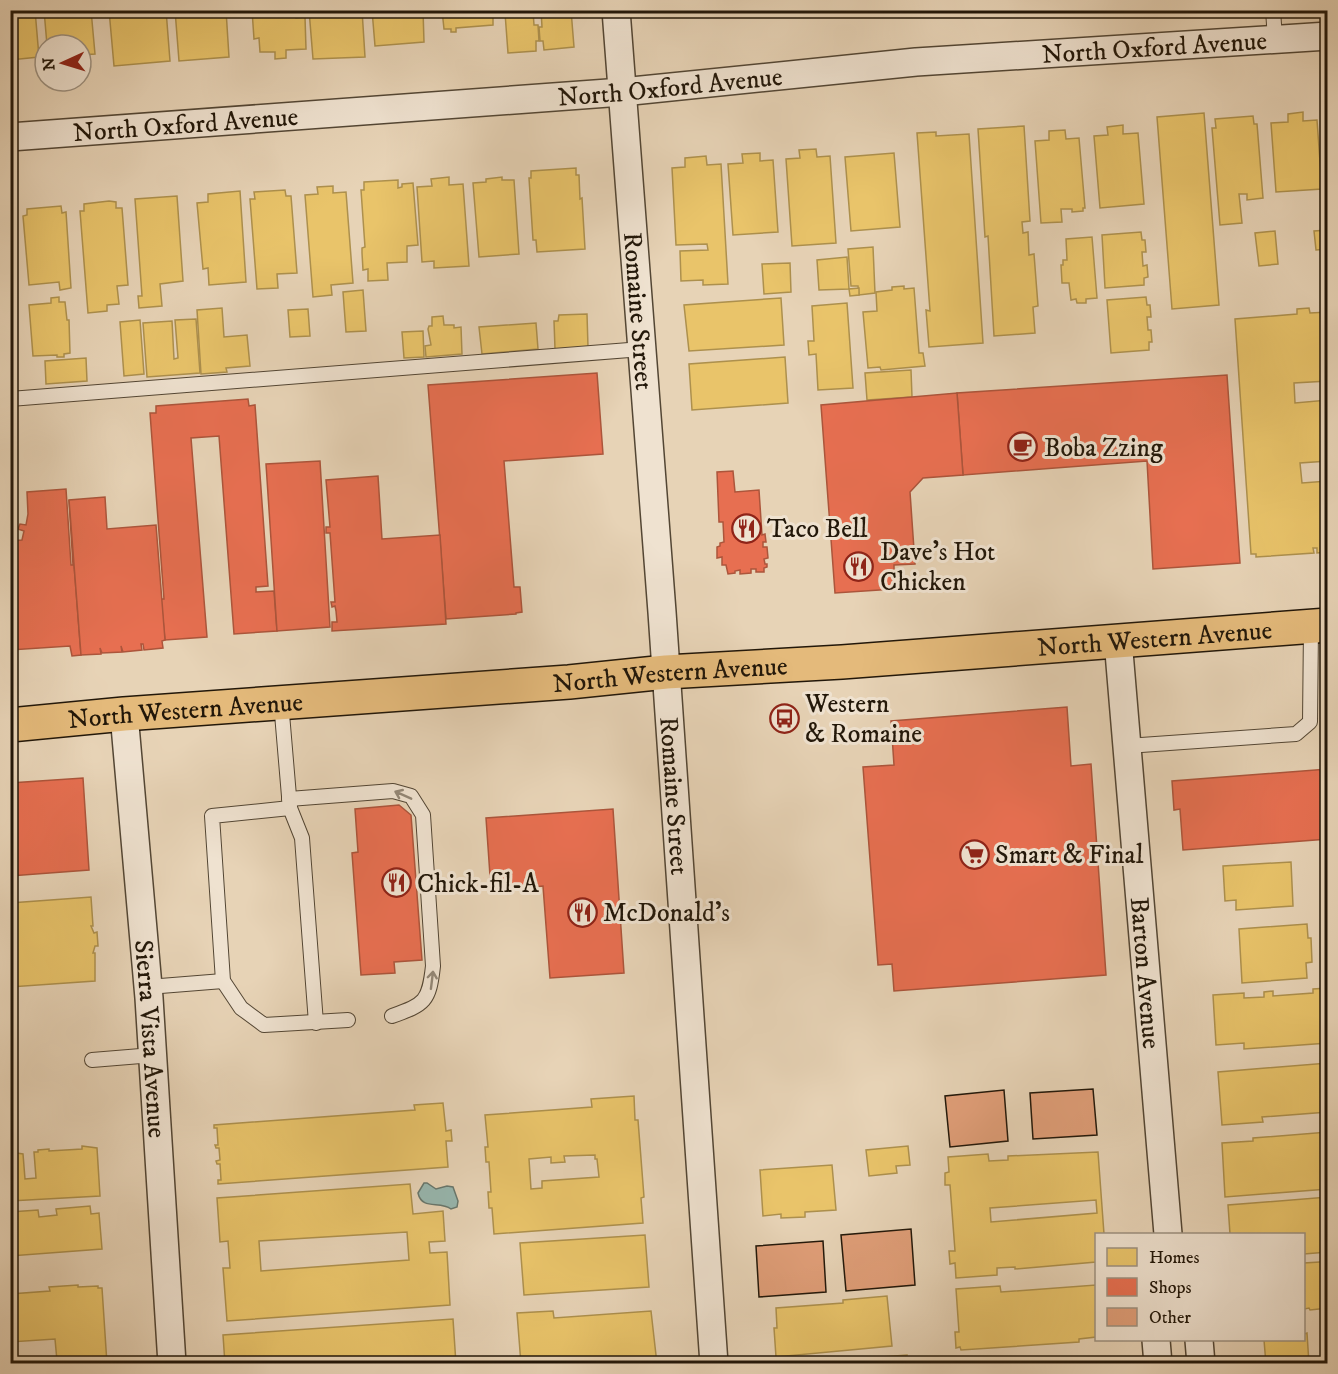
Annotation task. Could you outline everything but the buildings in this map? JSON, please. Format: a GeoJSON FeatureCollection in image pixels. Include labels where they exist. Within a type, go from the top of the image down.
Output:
{"type":"FeatureCollection","features":[{"type":"Feature","properties":{"kind":"main road","name":"North Western Avenue"},"geometry":{"type":"LineString","coordinates":[[10,724],[569,682],[666,672],[831,663],[1319,626]]}},
{"type":"Feature","properties":{"kind":"street","name":"Romaine Street"},"geometry":{"type":"LineString","coordinates":[[616,10],[666,672],[714,1364]]}},
{"type":"Feature","properties":{"kind":"street","name":"North Oxford Avenue"},"geometry":{"type":"LineString","coordinates":[[10,137],[622,92],[916,62],[1328,36]]}},
{"type":"Feature","properties":{"kind":"street","name":"Barton Avenue"},"geometry":{"type":"LineString","coordinates":[[1118,640],[1168,1233]]}},
{"type":"Feature","properties":{"kind":"street","name":"Sierra Vista Avenue"},"geometry":{"type":"LineString","coordinates":[[124,714],[148,987],[172,1364]]}},
{"type":"Feature","properties":{"kind":"street"},"geometry":{"type":"LineString","coordinates":[[1156,1341],[1158,1364]]}},
{"type":"Feature","properties":{"kind":"street"},"geometry":{"type":"LineString","coordinates":[[1199,1341],[1201,1364]]}},
{"type":"Feature","properties":{"kind":"lane"},"geometry":{"type":"LineString","coordinates":[[1273,10],[1275,39]]}},
{"type":"Feature","properties":{"kind":"lane"},"geometry":{"type":"LineString","coordinates":[[10,399],[642,349]]}},
{"type":"Feature","properties":{"kind":"lane"},"geometry":{"type":"LineString","coordinates":[[1127,746],[1296,734],[1310,722],[1319,626]]}},
{"type":"Feature","properties":{"kind":"lane"},"geometry":{"type":"LineString","coordinates":[[281,702],[289,803],[302,838],[316,1023]]}},
{"type":"Feature","properties":{"kind":"lane"},"geometry":{"type":"LineString","coordinates":[[348,1020],[264,1026],[241,1008],[224,981],[212,816],[289,803],[393,790],[411,796],[423,814],[433,966],[430,991],[417,1007],[392,1016]]}},
{"type":"Feature","properties":{"kind":"lane"},"geometry":{"type":"LineString","coordinates":[[148,987],[224,981]]}},
{"type":"Feature","properties":{"kind":"lane"},"geometry":{"type":"LineString","coordinates":[[92,1060],[153,1055]]}},
{"type":"Feature","properties":{"kind":"water"},"geometry":{"type":"Polygon","coordinates":[[[424,1183],[436,1189],[453,1187],[458,1201],[457,1207],[451,1209],[447,1206],[423,1202],[418,1193],[424,1183]]]}},
{"type":"Feature","properties":{"kind":"place","name":"Boba Zzing"},"geometry":{"type":"Point","coordinates":[1023,447]}},
{"type":"Feature","properties":{"kind":"place","name":"Taco Bell"},"geometry":{"type":"Point","coordinates":[746,528]}},
{"type":"Feature","properties":{"kind":"place","name":"Dave's Hot Chicken"},"geometry":{"type":"Point","coordinates":[859,566]}},
{"type":"Feature","properties":{"kind":"place","name":"Western & Romaine"},"geometry":{"type":"Point","coordinates":[784,718]}},
{"type":"Feature","properties":{"kind":"place","name":"Smart & Final"},"geometry":{"type":"Point","coordinates":[974,854]}},
{"type":"Feature","properties":{"kind":"place","name":"Chick-fil-A"},"geometry":{"type":"Point","coordinates":[396,883]}},
{"type":"Feature","properties":{"kind":"place","name":"McDonald's"},"geometry":{"type":"Point","coordinates":[582,912]}}]}
